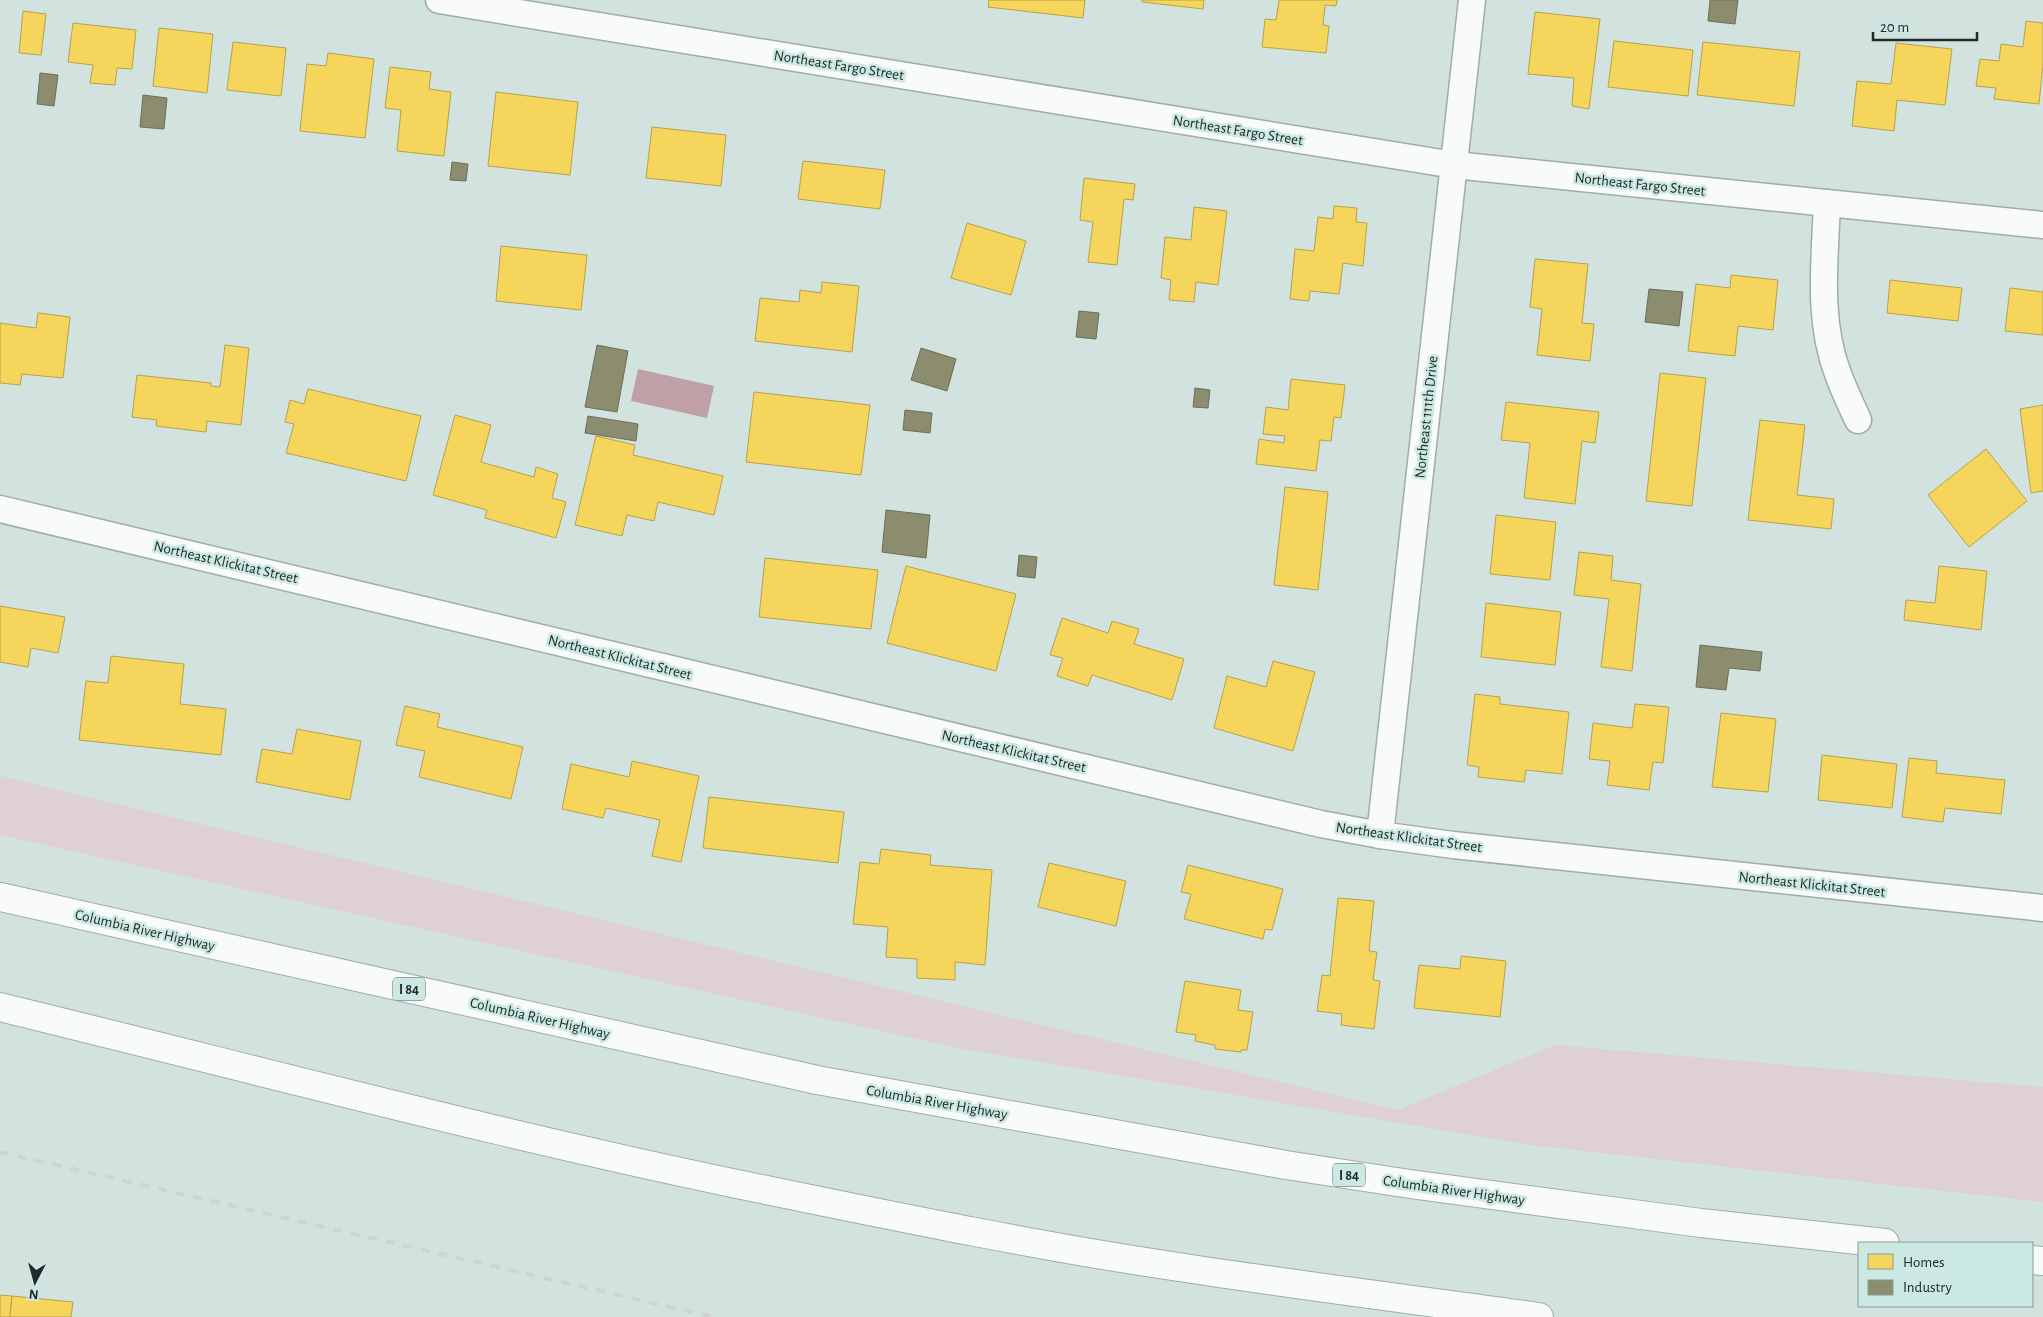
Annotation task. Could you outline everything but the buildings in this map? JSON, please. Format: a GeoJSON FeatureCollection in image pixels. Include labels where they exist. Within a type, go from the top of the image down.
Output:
{"type":"FeatureCollection","features":[{"type":"Feature","properties":{"kind":"highway","name":"Columbia River Highway"},"geometry":{"type":"LineString","coordinates":[[0,897],[817,1080],[1286,1165],[1410,1184],[1701,1223],[1876,1242]]}},
{"type":"Feature","properties":{"kind":"highway"},"geometry":{"type":"LineString","coordinates":[[0,1007],[417,1110],[674,1171],[788,1195],[1169,1266],[1539,1317]]}},
{"type":"Feature","properties":{"kind":"street","name":"Northeast Fargo Street"},"geometry":{"type":"LineString","coordinates":[[438,0],[1454,165],[2043,225]]}},
{"type":"Feature","properties":{"kind":"street","name":"Northeast 111th Drive"},"geometry":{"type":"LineString","coordinates":[[1380,835],[1472,0]]}},
{"type":"Feature","properties":{"kind":"street"},"geometry":{"type":"LineString","coordinates":[[1828,203],[1823,293],[1826,326],[1837,373],[1858,420]]}},
{"type":"Feature","properties":{"kind":"street","name":"Northeast Klickitat Street"},"geometry":{"type":"LineString","coordinates":[[0,509],[1321,824],[1380,835],[1453,845],[2043,908]]}},
{"type":"Feature","properties":{"kind":"shaded area"},"geometry":{"type":"Polygon","coordinates":[[[638,369],[714,386],[707,418],[631,401],[638,369]]]}},
{"type":"Feature","properties":{"kind":"shaded area"},"geometry":{"type":"Polygon","coordinates":[[[0,776],[1398,1110],[1555,1045],[2043,1087],[2043,1202],[1530,1145],[958,1048],[0,835],[0,776]]]}},
{"type":"Feature","properties":{"kind":"railway"},"geometry":{"type":"LineString","coordinates":[[0,1152],[713,1317]]}}]}
